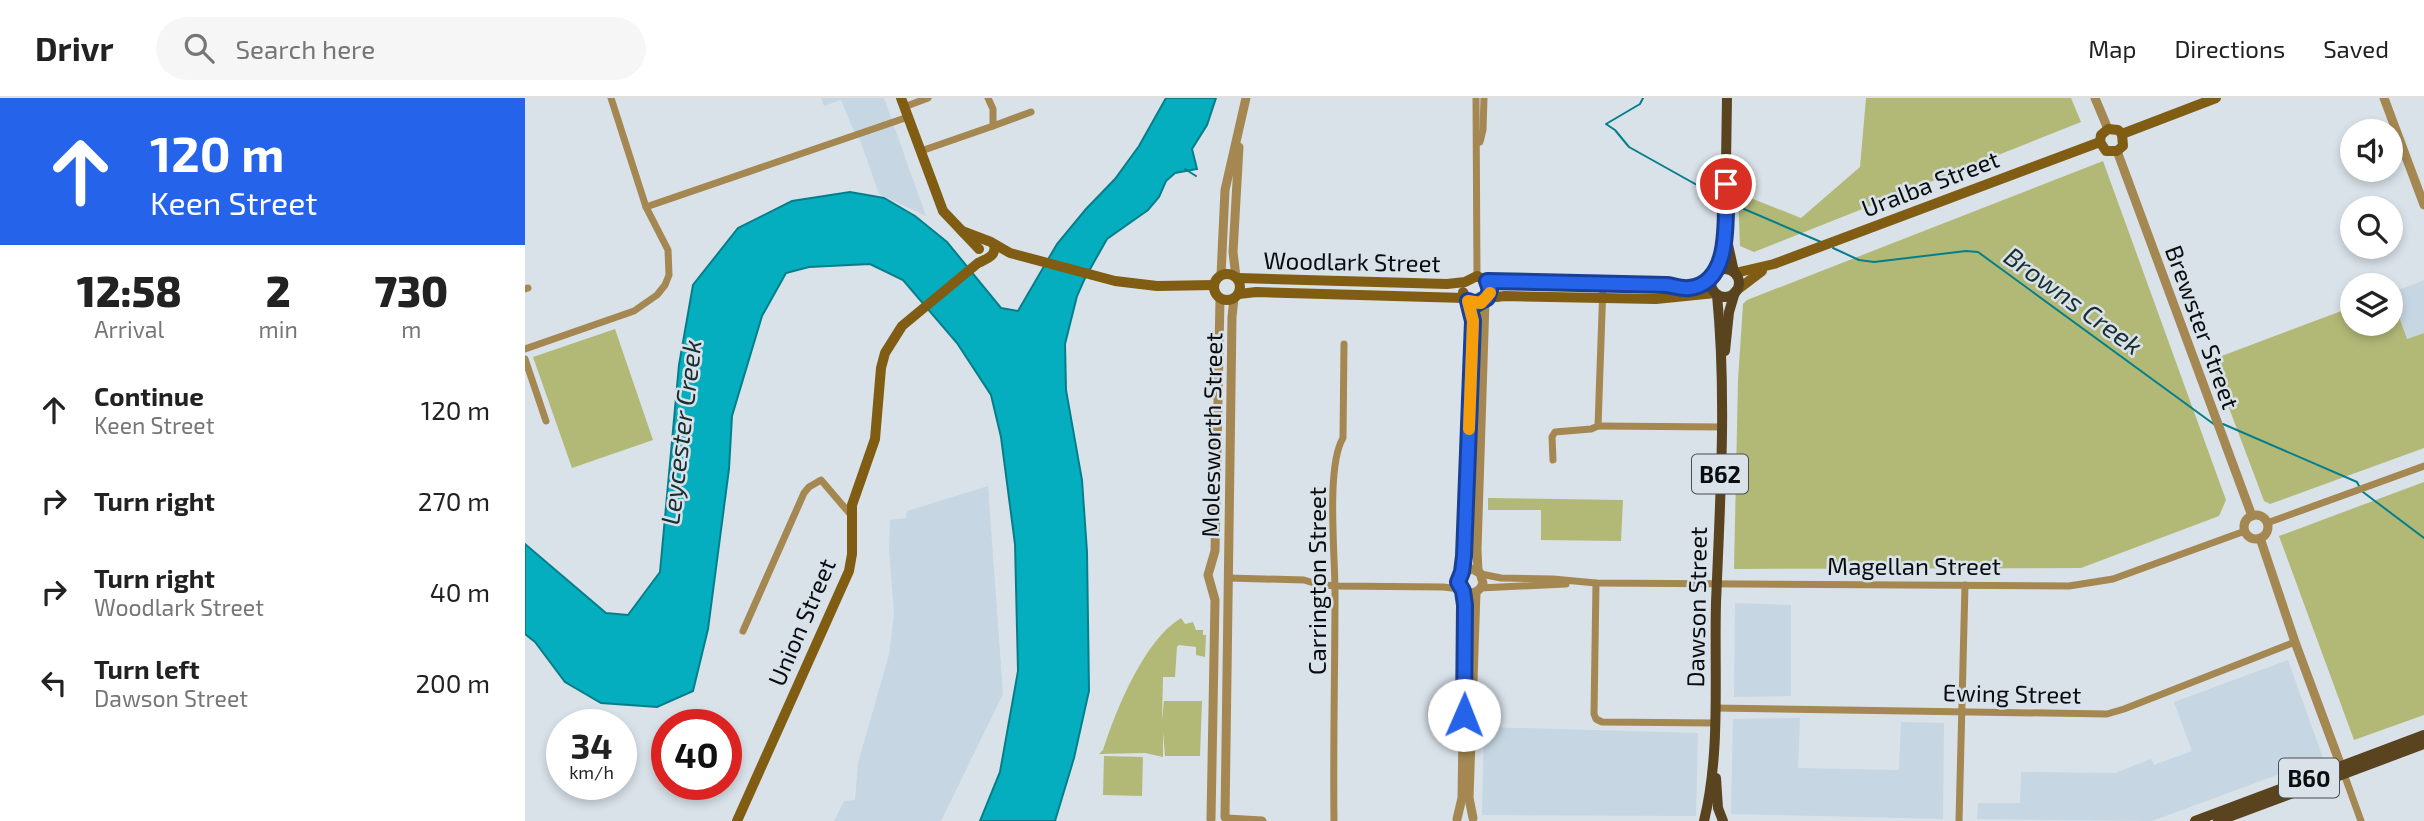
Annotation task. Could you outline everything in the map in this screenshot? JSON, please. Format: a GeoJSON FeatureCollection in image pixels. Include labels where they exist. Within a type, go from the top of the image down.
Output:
{"type":"FeatureCollection","features":[{"type":"Feature","properties":{"kind":"main road","name":"B62"},"geometry":{"type":"LineString","coordinates":[[1716,294],[1711,284],[1722,254],[1725,227],[1727,98]]}},
{"type":"Feature","properties":{"kind":"main road"},"geometry":{"type":"LineString","coordinates":[[2122,134],[2216,98]]}},
{"type":"Feature","properties":{"kind":"main road"},"geometry":{"type":"LineString","coordinates":[[904,107],[943,211],[986,252],[1010,253],[1115,281],[1214,285]]}},
{"type":"Feature","properties":{"kind":"main road"},"geometry":{"type":"LineString","coordinates":[[2108,129],[2118,130],[2122,134],[2124,142],[2117,151],[2106,151],[2100,142],[2108,129]]}},
{"type":"Feature","properties":{"kind":"main road","name":"Uralba Street"},"geometry":{"type":"LineString","coordinates":[[1736,291],[1750,277],[1774,264],[2100,142]]}},
{"type":"Feature","properties":{"kind":"main road","name":"B62"},"geometry":{"type":"LineString","coordinates":[[1725,227],[1734,273],[1738,279],[1736,291]]}},
{"type":"Feature","properties":{"kind":"main road","name":"Union Street"},"geometry":{"type":"LineString","coordinates":[[737,821],[845,583],[851,562],[854,495],[875,439],[884,354],[902,326],[986,252]]}},
{"type":"Feature","properties":{"kind":"main road","name":"Uralba Street"},"geometry":{"type":"LineString","coordinates":[[1734,273],[1774,264]]}},
{"type":"Feature","properties":{"kind":"main road"},"geometry":{"type":"LineString","coordinates":[[1734,273],[1727,269],[1714,274],[1699,285],[1686,288],[1667,285],[1487,281],[1477,276],[1465,282],[1462,289],[1466,299],[1476,304],[1505,296],[1656,299],[1716,294],[1729,296],[1736,291]]}},
{"type":"Feature","properties":{"kind":"main road"},"geometry":{"type":"LineString","coordinates":[[1229,274],[1237,278],[1241,285],[1237,296],[1227,300],[1215,293],[1214,285],[1221,275],[1229,274]]}},
{"type":"Feature","properties":{"kind":"main road","name":"Woodlark Street"},"geometry":{"type":"LineString","coordinates":[[1237,278],[1435,284],[1465,282]]}},
{"type":"Feature","properties":{"kind":"main road"},"geometry":{"type":"LineString","coordinates":[[1486,300],[1490,290],[1487,281]]}},
{"type":"Feature","properties":{"kind":"main road","name":"Dawson Street"},"geometry":{"type":"LineString","coordinates":[[1722,363],[1729,312],[1736,291]]}},
{"type":"Feature","properties":{"kind":"main road","name":"Woodlark Street"},"geometry":{"type":"LineString","coordinates":[[1237,296],[1269,292],[1466,299]]}},
{"type":"Feature","properties":{"kind":"main road","name":"Dawson Street"},"geometry":{"type":"LineString","coordinates":[[1704,821],[1713,768],[1715,708],[1722,363],[1716,294]]}},
{"type":"Feature","properties":{"kind":"main road","name":"B60"},"geometry":{"type":"LineString","coordinates":[[2218,821],[2424,735]]}},
{"type":"Feature","properties":{"kind":"main road","name":"B60"},"geometry":{"type":"LineString","coordinates":[[2195,821],[2424,744]]}},
{"type":"Feature","properties":{"kind":"main road","name":"Dawson Street"},"geometry":{"type":"LineString","coordinates":[[1713,768],[1722,821]]}},
{"type":"Feature","properties":{"kind":"main road","name":"B62"},"geometry":{"type":"LineString","coordinates":[[1704,821],[1712,818],[1722,821]]}},
{"type":"Feature","properties":{"kind":"street"},"geometry":{"type":"LineString","coordinates":[[525,349],[634,311],[657,295],[665,285],[670,263],[668,250],[646,207],[611,98]]}},
{"type":"Feature","properties":{"kind":"street"},"geometry":{"type":"LineString","coordinates":[[646,207],[928,98]]}},
{"type":"Feature","properties":{"kind":"street"},"geometry":{"type":"LineString","coordinates":[[988,98],[993,109],[993,126]]}},
{"type":"Feature","properties":{"kind":"street"},"geometry":{"type":"LineString","coordinates":[[1221,275],[1225,190],[1246,98]]}},
{"type":"Feature","properties":{"kind":"street"},"geometry":{"type":"LineString","coordinates":[[1476,98],[1477,276]]}},
{"type":"Feature","properties":{"kind":"street"},"geometry":{"type":"LineString","coordinates":[[1478,146],[1483,130],[1484,98]]}},
{"type":"Feature","properties":{"kind":"street"},"geometry":{"type":"LineString","coordinates":[[2095,98],[2108,129]]}},
{"type":"Feature","properties":{"kind":"street"},"geometry":{"type":"LineString","coordinates":[[2384,98],[2423,201]]}},
{"type":"Feature","properties":{"kind":"street"},"geometry":{"type":"LineString","coordinates":[[921,151],[1031,112]]}},
{"type":"Feature","properties":{"kind":"street"},"geometry":{"type":"LineString","coordinates":[[1237,278],[1233,252],[1240,128]]}},
{"type":"Feature","properties":{"kind":"street","name":"Brewster Street"},"geometry":{"type":"LineString","coordinates":[[2117,151],[2252,516]]}},
{"type":"Feature","properties":{"kind":"street"},"geometry":{"type":"LineString","coordinates":[[1595,428],[1603,284]]}},
{"type":"Feature","properties":{"kind":"street","name":"Molesworth Street"},"geometry":{"type":"LineString","coordinates":[[1227,819],[1232,317],[1237,296]]}},
{"type":"Feature","properties":{"kind":"street","name":"Molesworth Street"},"geometry":{"type":"LineString","coordinates":[[1212,567],[1215,551],[1220,298]]}},
{"type":"Feature","properties":{"kind":"street"},"geometry":{"type":"LineString","coordinates":[[1456,820],[1462,797],[1465,605],[1458,578],[1462,572],[1473,321],[1466,299]]}},
{"type":"Feature","properties":{"kind":"street"},"geometry":{"type":"LineString","coordinates":[[1474,820],[1469,798],[1478,590],[1483,583],[1479,573],[1477,549],[1486,300]]}},
{"type":"Feature","properties":{"kind":"street","name":"Carrington Street"},"geometry":{"type":"LineString","coordinates":[[1334,821],[1333,524],[1336,450],[1343,438],[1344,344]]}},
{"type":"Feature","properties":{"kind":"street"},"geometry":{"type":"LineString","coordinates":[[525,359],[547,421]]}},
{"type":"Feature","properties":{"kind":"street"},"geometry":{"type":"LineString","coordinates":[[1552,460],[1552,437],[1555,432],[1595,428],[1721,427]]}},
{"type":"Feature","properties":{"kind":"street"},"geometry":{"type":"LineString","coordinates":[[2267,523],[2424,466]]}},
{"type":"Feature","properties":{"kind":"street"},"geometry":{"type":"LineString","coordinates":[[743,632],[809,487],[821,480],[852,515]]}},
{"type":"Feature","properties":{"kind":"street"},"geometry":{"type":"LineString","coordinates":[[2252,516],[2259,516],[2267,523],[2267,530],[2260,538],[2251,538],[2245,531],[2245,522],[2252,516]]}},
{"type":"Feature","properties":{"kind":"street","name":"Magellan Street"},"geometry":{"type":"LineString","coordinates":[[1478,590],[1574,583],[2069,586],[2113,579],[2245,531]]}},
{"type":"Feature","properties":{"kind":"street"},"geometry":{"type":"LineString","coordinates":[[2260,538],[2361,821]]}},
{"type":"Feature","properties":{"kind":"street"},"geometry":{"type":"LineString","coordinates":[[1210,820],[1215,600],[1208,575],[1212,567],[1222,565],[1229,577]]}},
{"type":"Feature","properties":{"kind":"street"},"geometry":{"type":"LineString","coordinates":[[1462,572],[1469,569],[1479,573]]}},
{"type":"Feature","properties":{"kind":"street","name":"Magellan Street"},"geometry":{"type":"LineString","coordinates":[[1479,573],[1501,578],[1553,579],[1574,583]]}},
{"type":"Feature","properties":{"kind":"street"},"geometry":{"type":"LineString","coordinates":[[1212,584],[1222,586],[1229,577]]}},
{"type":"Feature","properties":{"kind":"street"},"geometry":{"type":"LineString","coordinates":[[1229,577],[1304,580],[1335,586],[1462,590],[1468,593],[1478,590]]}},
{"type":"Feature","properties":{"kind":"street"},"geometry":{"type":"LineString","coordinates":[[1596,583],[1596,719],[1602,722],[1714,723]]}},
{"type":"Feature","properties":{"kind":"street"},"geometry":{"type":"LineString","coordinates":[[1959,821],[1965,585]]}},
{"type":"Feature","properties":{"kind":"street","name":"Ewing Street"},"geometry":{"type":"LineString","coordinates":[[1715,708],[2114,712],[2295,642]]}},
{"type":"Feature","properties":{"kind":"street"},"geometry":{"type":"LineString","coordinates":[[1210,820],[1216,815],[1227,819],[1262,821]]}},
{"type":"Feature","properties":{"kind":"street"},"geometry":{"type":"LineString","coordinates":[[1456,820],[1465,816],[1474,820]]}},
{"type":"Feature","properties":{"kind":"shaded area"},"geometry":{"type":"Polygon","coordinates":[[[821,98],[884,98],[926,216],[879,194],[860,140],[841,100],[824,106],[821,98]]]}},
{"type":"Feature","properties":{"kind":"shaded area"},"geometry":{"type":"Polygon","coordinates":[[[2424,280],[2424,333],[2407,339],[2403,328],[2403,288],[2424,280]]]}},
{"type":"Feature","properties":{"kind":"shaded area"},"geometry":{"type":"Polygon","coordinates":[[[988,486],[1003,694],[941,821],[834,821],[844,801],[855,800],[858,763],[889,655],[894,614],[889,548],[890,520],[906,518],[907,511],[988,486]]]}},
{"type":"Feature","properties":{"kind":"shaded area"},"geometry":{"type":"Polygon","coordinates":[[[1735,603],[1791,605],[1791,696],[1734,697],[1735,603]]]}},
{"type":"Feature","properties":{"kind":"shaded area"},"geometry":{"type":"Polygon","coordinates":[[[2288,660],[2323,758],[2152,821],[1977,819],[1978,803],[2020,803],[2021,772],[2115,773],[2151,759],[2154,765],[2192,751],[2174,702],[2288,660]]]}},
{"type":"Feature","properties":{"kind":"shaded area"},"geometry":{"type":"Polygon","coordinates":[[[1800,718],[1798,768],[1899,770],[1901,722],[1944,723],[1943,819],[1731,814],[1733,719],[1800,718]]]}},
{"type":"Feature","properties":{"kind":"shaded area"},"geometry":{"type":"Polygon","coordinates":[[[1484,727],[1698,733],[1696,816],[1482,815],[1484,727]]]}},
{"type":"Feature","properties":{"kind":"green space"},"geometry":{"type":"Polygon","coordinates":[[[1866,98],[2071,98],[2081,122],[1754,252],[1740,246],[1738,193],[1801,218],[1860,167],[1866,98]]]}},
{"type":"Feature","properties":{"kind":"green space"},"geometry":{"type":"Polygon","coordinates":[[[2103,161],[2226,500],[2219,516],[2081,568],[1734,569],[1738,380],[1743,304],[1747,300],[2103,161]]]}},
{"type":"Feature","properties":{"kind":"green space"},"geometry":{"type":"Polygon","coordinates":[[[2340,312],[2340,336],[2403,336],[2403,328],[2407,339],[2424,333],[2424,448],[2270,504],[2264,501],[2211,360],[2340,312]]]}},
{"type":"Feature","properties":{"kind":"green space"},"geometry":{"type":"Polygon","coordinates":[[[615,329],[653,440],[572,468],[533,357],[615,329]]]}},
{"type":"Feature","properties":{"kind":"green space"},"geometry":{"type":"Polygon","coordinates":[[[2424,482],[2424,715],[2354,740],[2279,536],[2424,482]]]}},
{"type":"Feature","properties":{"kind":"green space"},"geometry":{"type":"Polygon","coordinates":[[[1488,498],[1623,500],[1621,541],[1541,540],[1541,510],[1488,510],[1488,498]]]}},
{"type":"Feature","properties":{"kind":"green space"},"geometry":{"type":"Polygon","coordinates":[[[1181,618],[1185,624],[1193,622],[1196,630],[1203,630],[1203,635],[1206,635],[1205,657],[1196,655],[1196,647],[1177,647],[1175,677],[1163,677],[1162,720],[1164,701],[1202,701],[1200,756],[1165,756],[1163,732],[1163,757],[1145,753],[1099,754],[1143,659],[1155,642],[1181,618]]]}},
{"type":"Feature","properties":{"kind":"green space"},"geometry":{"type":"Polygon","coordinates":[[[1104,756],[1143,757],[1142,796],[1103,795],[1104,756]]]}},
{"type":"Feature","properties":{"kind":"water","name":"Leycester Creek"},"geometry":{"type":"Polygon","coordinates":[[[1166,98],[1216,98],[1207,125],[1192,149],[1197,169],[1175,173],[1166,181],[1159,197],[1148,210],[1107,239],[1077,296],[1065,344],[1066,390],[1082,480],[1087,552],[1089,691],[1074,758],[1055,821],[980,821],[1000,772],[1018,671],[1015,544],[1001,437],[991,395],[957,343],[903,280],[870,264],[809,267],[786,273],[762,316],[732,416],[729,469],[708,629],[693,691],[657,707],[601,703],[565,682],[535,642],[525,634],[525,544],[606,613],[628,615],[660,572],[679,365],[693,285],[738,228],[792,201],[850,192],[884,198],[915,216],[947,242],[1001,308],[1018,311],[1057,244],[1115,179],[1139,146],[1166,98]]]}},
{"type":"Feature","properties":{"kind":"waterway","name":"Browns Creek"},"geometry":{"type":"LineString","coordinates":[[1643,98],[1640,104],[1606,124],[1615,130],[1629,147],[1722,199]]}},
{"type":"Feature","properties":{"kind":"waterway","name":"Browns Creek"},"geometry":{"type":"LineString","coordinates":[[1185,169],[1196,176]]}},
{"type":"Feature","properties":{"kind":"waterway","name":"Browns Creek"},"geometry":{"type":"LineString","coordinates":[[1730,203],[1821,242]]}},
{"type":"Feature","properties":{"kind":"waterway","name":"Browns Creek"},"geometry":{"type":"LineString","coordinates":[[1833,248],[1859,260],[1874,262],[1966,251],[1978,252],[2215,425]]}},
{"type":"Feature","properties":{"kind":"waterway","name":"Browns Creek"},"geometry":{"type":"LineString","coordinates":[[2223,424],[2357,482],[2360,488]]}},
{"type":"Feature","properties":{"kind":"waterway","name":"Browns Creek"},"geometry":{"type":"LineString","coordinates":[[2363,492],[2424,538]]}},
{"type":"Feature","properties":{"kind":"slow traffic"},"geometry":{"type":"LineString","coordinates":[[1469,429],[1473,321],[1468,301],[1481,303],[1490,293]]}},
{"type":"Feature","properties":{"kind":"route"},"geometry":{"type":"LineString","coordinates":[[1464,715],[1465,605],[1458,578],[1462,572],[1464,556],[1473,321],[1468,301],[1476,304],[1485,301],[1490,294],[1487,281],[1667,285],[1693,288],[1712,277],[1720,262],[1725,227],[1726,184]]}}]}
